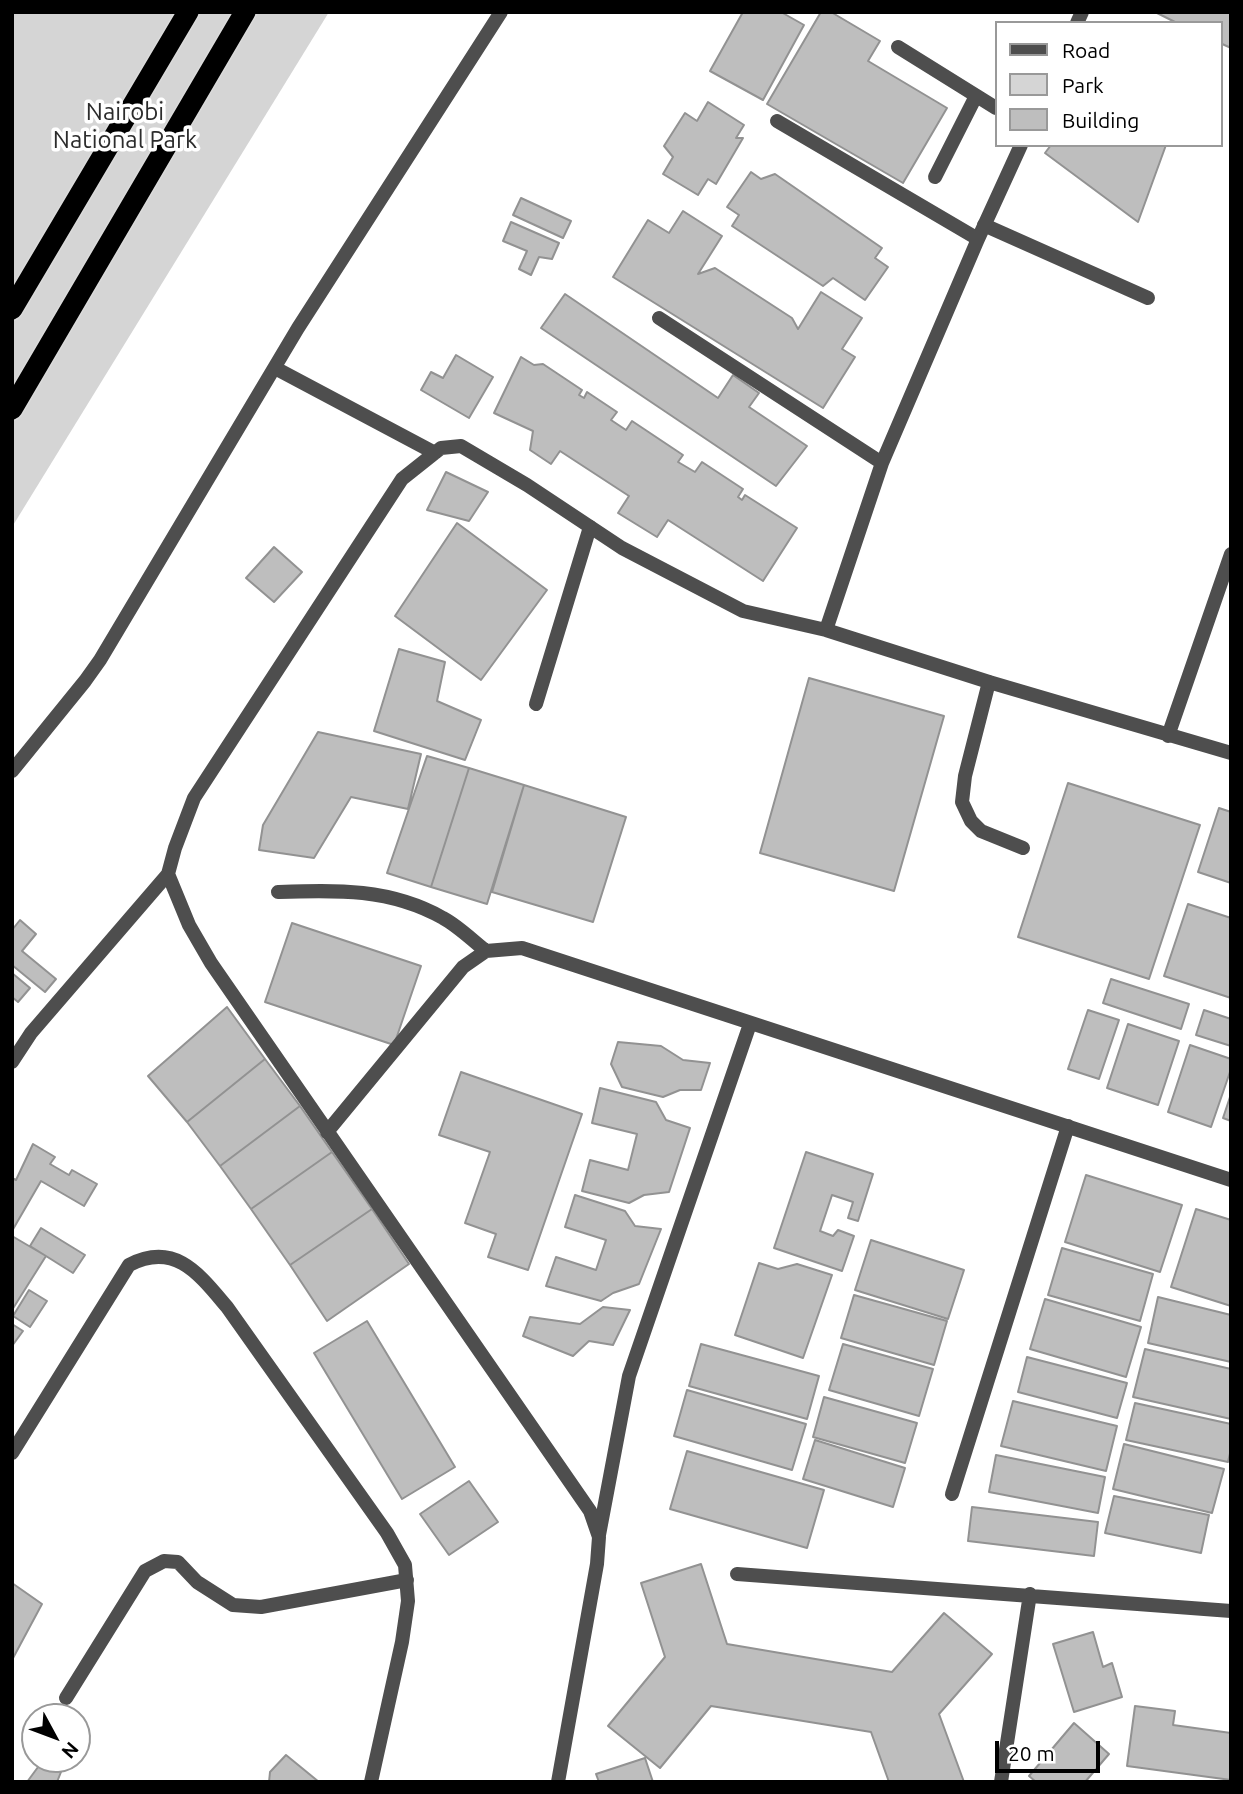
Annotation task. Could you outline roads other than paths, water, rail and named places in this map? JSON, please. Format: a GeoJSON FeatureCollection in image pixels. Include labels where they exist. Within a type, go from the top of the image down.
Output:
{"type":"FeatureCollection","features":[{"type":"Feature","properties":{"kind":"highway"},"geometry":{"type":"LineString","coordinates":[[12,309],[188,12]]}},
{"type":"Feature","properties":{"kind":"highway"},"geometry":{"type":"LineString","coordinates":[[12,409],[245,12]]}},
{"type":"Feature","properties":{"kind":"street"},"geometry":{"type":"LineString","coordinates":[[12,771],[100,660],[275,368],[501,12]]}},
{"type":"Feature","properties":{"kind":"street"},"geometry":{"type":"LineString","coordinates":[[898,47],[995,107]]}},
{"type":"Feature","properties":{"kind":"street"},"geometry":{"type":"LineString","coordinates":[[935,177],[976,96]]}},
{"type":"Feature","properties":{"kind":"street"},"geometry":{"type":"LineString","coordinates":[[777,121],[981,232],[1148,298]]}},
{"type":"Feature","properties":{"kind":"street"},"geometry":{"type":"LineString","coordinates":[[826,630],[883,463],[1020,147]]}},
{"type":"Feature","properties":{"kind":"street"},"geometry":{"type":"LineString","coordinates":[[659,318],[883,463]]}},
{"type":"Feature","properties":{"kind":"street"},"geometry":{"type":"LineString","coordinates":[[275,368],[435,453]]}},
{"type":"Feature","properties":{"kind":"street"},"geometry":{"type":"LineString","coordinates":[[12,1062],[31,1033],[168,874],[194,798],[402,478],[441,448],[461,446],[527,485],[622,548],[743,611],[826,630],[989,682],[1231,753]]}},
{"type":"Feature","properties":{"kind":"street"},"geometry":{"type":"LineString","coordinates":[[536,704],[590,527]]}},
{"type":"Feature","properties":{"kind":"street"},"geometry":{"type":"LineString","coordinates":[[1168,736],[1231,554]]}},
{"type":"Feature","properties":{"kind":"street"},"geometry":{"type":"LineString","coordinates":[[989,682],[965,776],[962,802],[971,821],[981,831],[1023,848]]}},
{"type":"Feature","properties":{"kind":"street"},"geometry":{"type":"LineString","coordinates":[[168,874],[189,925],[211,963],[590,1511],[598,1537]]}},
{"type":"Feature","properties":{"kind":"street"},"geometry":{"type":"LineString","coordinates":[[278,892],[335,890],[374,893],[444,918],[486,951]]}},
{"type":"Feature","properties":{"kind":"street"},"geometry":{"type":"LineString","coordinates":[[327,1132],[463,967],[486,951],[522,948],[1231,1180]]}},
{"type":"Feature","properties":{"kind":"street"},"geometry":{"type":"LineString","coordinates":[[558,1782],[597,1564],[598,1537],[629,1376],[750,1024]]}},
{"type":"Feature","properties":{"kind":"street"},"geometry":{"type":"LineString","coordinates":[[952,1494],[1068,1126]]}},
{"type":"Feature","properties":{"kind":"street"},"geometry":{"type":"LineString","coordinates":[[12,1453],[129,1265],[146,1256],[172,1257],[202,1278],[227,1307],[387,1533],[405,1565],[408,1601],[402,1642],[371,1782]]}},
{"type":"Feature","properties":{"kind":"street"},"geometry":{"type":"LineString","coordinates":[[66,1698],[145,1571],[164,1561],[178,1562],[197,1582],[233,1605],[261,1606],[407,1580]]}},
{"type":"Feature","properties":{"kind":"street"},"geometry":{"type":"LineString","coordinates":[[737,1574],[1231,1611]]}},
{"type":"Feature","properties":{"kind":"street"},"geometry":{"type":"LineString","coordinates":[[1000,1782],[1030,1594]]}},
{"type":"Feature","properties":{"kind":"park label","name":"Nairobi National Park"},"geometry":{"type":"Point","coordinates":[125,126]}}]}
